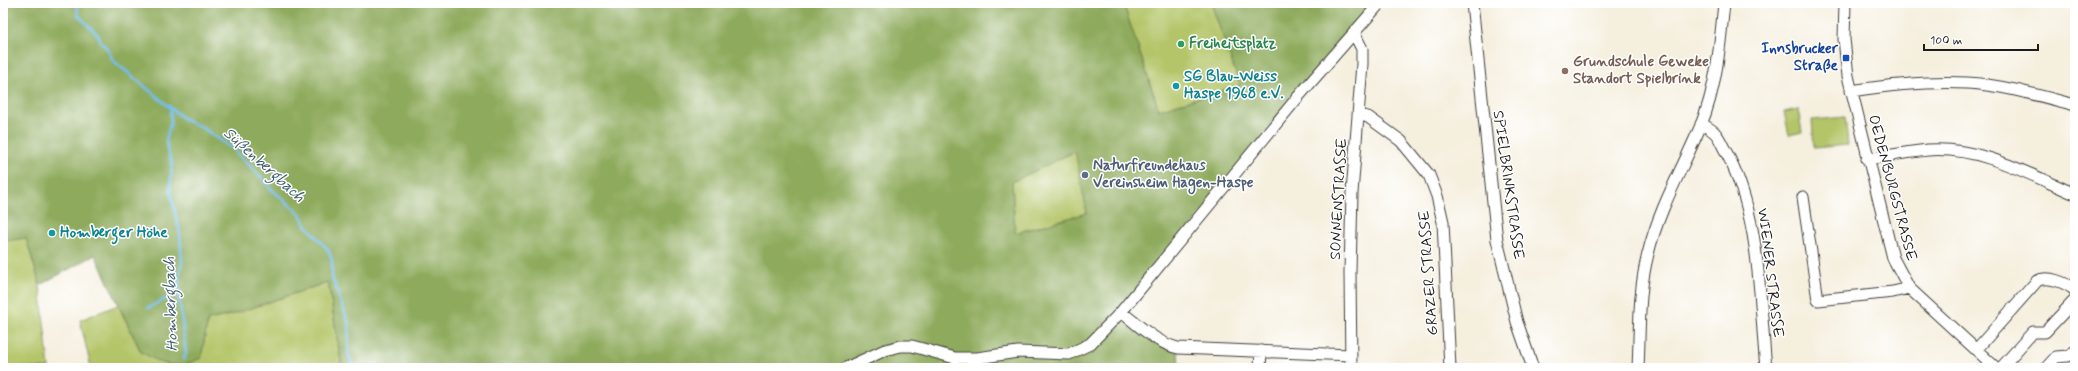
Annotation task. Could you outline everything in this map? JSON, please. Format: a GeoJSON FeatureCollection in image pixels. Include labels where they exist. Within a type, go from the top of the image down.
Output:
{"type":"FeatureCollection","features":[{"type":"Feature","properties":{"kind":"street"},"geometry":{"type":"LineString","coordinates":[[846,368],[885,350],[901,346],[912,346],[955,358],[977,358],[1018,352],[1069,354],[1090,344],[1121,312],[1380,3]]}},
{"type":"Feature","properties":{"kind":"street","name":"SPIELBRINKSTRASSE"},"geometry":{"type":"LineString","coordinates":[[1472,3],[1497,240],[1517,322],[1533,368]]}},
{"type":"Feature","properties":{"kind":"street"},"geometry":{"type":"LineString","coordinates":[[1638,368],[1641,286],[1648,253],[1666,201],[1701,124],[1713,86],[1719,60],[1724,3]]}},
{"type":"Feature","properties":{"kind":"street","name":"OEDENBURGSTRASSE"},"geometry":{"type":"LineString","coordinates":[[1845,3],[1844,39],[1851,91],[1893,258],[1909,288],[1996,368]]}},
{"type":"Feature","properties":{"kind":"street","name":"SONNENSTRASSE"},"geometry":{"type":"LineString","coordinates":[[1351,368],[1350,272],[1352,193],[1359,115],[1362,49],[1354,33]]}},
{"type":"Feature","properties":{"kind":"street"},"geometry":{"type":"LineString","coordinates":[[1851,91],[1919,83],[1968,83],[2014,90],[2075,105]]}},
{"type":"Feature","properties":{"kind":"street","name":"GRAZER STRASSE"},"geometry":{"type":"LineString","coordinates":[[1359,115],[1368,117],[1401,141],[1429,175],[1437,196],[1443,222],[1450,368]]}},
{"type":"Feature","properties":{"kind":"street","name":"WIENER STRASSE"},"geometry":{"type":"LineString","coordinates":[[1701,124],[1714,132],[1732,162],[1741,183],[1749,212],[1754,235],[1766,368]]}},
{"type":"Feature","properties":{"kind":"street"},"geometry":{"type":"LineString","coordinates":[[1867,159],[1929,150],[1977,155],[1999,160],[2075,194]]}},
{"type":"Feature","properties":{"kind":"street"},"geometry":{"type":"LineString","coordinates":[[1803,198],[1818,300],[1893,292],[1909,288]]}},
{"type":"Feature","properties":{"kind":"street"},"geometry":{"type":"LineString","coordinates":[[1976,350],[2037,281],[2048,279],[2065,283],[2075,290]]}},
{"type":"Feature","properties":{"kind":"street"},"geometry":{"type":"LineString","coordinates":[[2001,368],[2033,332],[2045,332],[2075,300]]}},
{"type":"Feature","properties":{"kind":"street"},"geometry":{"type":"LineString","coordinates":[[1121,312],[1167,346],[1178,348],[1351,355]]}},
{"type":"Feature","properties":{"kind":"street"},"geometry":{"type":"LineString","coordinates":[[1260,368],[1261,351]]}},
{"type":"Feature","properties":{"kind":"street"},"geometry":{"type":"LineString","coordinates":[[2046,368],[2056,357],[2068,356],[2075,352]]}},
{"type":"Feature","properties":{"kind":"green space"},"geometry":{"type":"Polygon","coordinates":[[[3,3],[1123,3],[1159,110],[1240,85],[1211,3],[1372,3],[1122,312],[1178,348],[1179,368],[342,368],[328,282],[234,314],[208,320],[201,358],[185,365],[171,365],[159,362],[141,352],[95,255],[40,285],[26,238],[3,241],[3,3]],[[1075,151],[1012,182],[1015,233],[1087,213],[1075,151]]]}},
{"type":"Feature","properties":{"kind":"green space","name":"Freiheitsplatz"},"geometry":{"type":"Polygon","coordinates":[[[1123,3],[1211,3],[1240,85],[1159,110],[1123,3]]]}},
{"type":"Feature","properties":{"kind":"green space"},"geometry":{"type":"Polygon","coordinates":[[[1798,109],[1802,132],[1789,135],[1784,112],[1798,109]]]}},
{"type":"Feature","properties":{"kind":"green space"},"geometry":{"type":"Polygon","coordinates":[[[1845,117],[1848,145],[1814,148],[1812,120],[1845,117]]]}},
{"type":"Feature","properties":{"kind":"green space"},"geometry":{"type":"Polygon","coordinates":[[[1076,151],[1087,213],[1015,233],[1012,182],[1076,151]]]}},
{"type":"Feature","properties":{"kind":"green space"},"geometry":{"type":"Polygon","coordinates":[[[26,238],[40,285],[49,368],[3,368],[3,241],[26,238]]]}},
{"type":"Feature","properties":{"kind":"green space"},"geometry":{"type":"Polygon","coordinates":[[[328,282],[342,368],[91,368],[80,320],[118,305],[141,352],[201,358],[208,320],[234,314],[328,282]]]}},
{"type":"Feature","properties":{"kind":"waterway","name":"Süßenbergbach"},"geometry":{"type":"LineString","coordinates":[[77,3],[78,15],[98,35],[115,62],[184,119],[203,128],[233,149],[269,187],[300,214],[306,225],[328,250],[332,260],[332,277],[349,325],[348,353],[353,368]]}},
{"type":"Feature","properties":{"kind":"waterway","name":"Hombergbach"},"geometry":{"type":"LineString","coordinates":[[170,106],[171,122],[166,140],[172,164],[170,190],[180,234],[182,263],[179,275],[179,299],[186,353],[184,359]]}},
{"type":"Feature","properties":{"kind":"waterway"},"geometry":{"type":"LineString","coordinates":[[148,308],[169,297],[179,289]]}},
{"type":"Feature","properties":{"kind":"place","name":"Freiheitsplatz"},"geometry":{"type":"Point","coordinates":[1181,44]}},
{"type":"Feature","properties":{"kind":"place","name":"Innsbrucker Straße"},"geometry":{"type":"Point","coordinates":[1846,58]}},
{"type":"Feature","properties":{"kind":"place","name":"Grundschule Geweke Standort Spielbrink"},"geometry":{"type":"Point","coordinates":[1565,71]}},
{"type":"Feature","properties":{"kind":"place","name":"SG Blau-Weiss Haspe 1968 e.V."},"geometry":{"type":"Point","coordinates":[1176,86]}},
{"type":"Feature","properties":{"kind":"place","name":"Naturfreundehaus Vereinsheim Hagen-Haspe"},"geometry":{"type":"Point","coordinates":[1085,175]}},
{"type":"Feature","properties":{"kind":"place","name":"Homberger Höhe"},"geometry":{"type":"Point","coordinates":[52,233]}}]}
